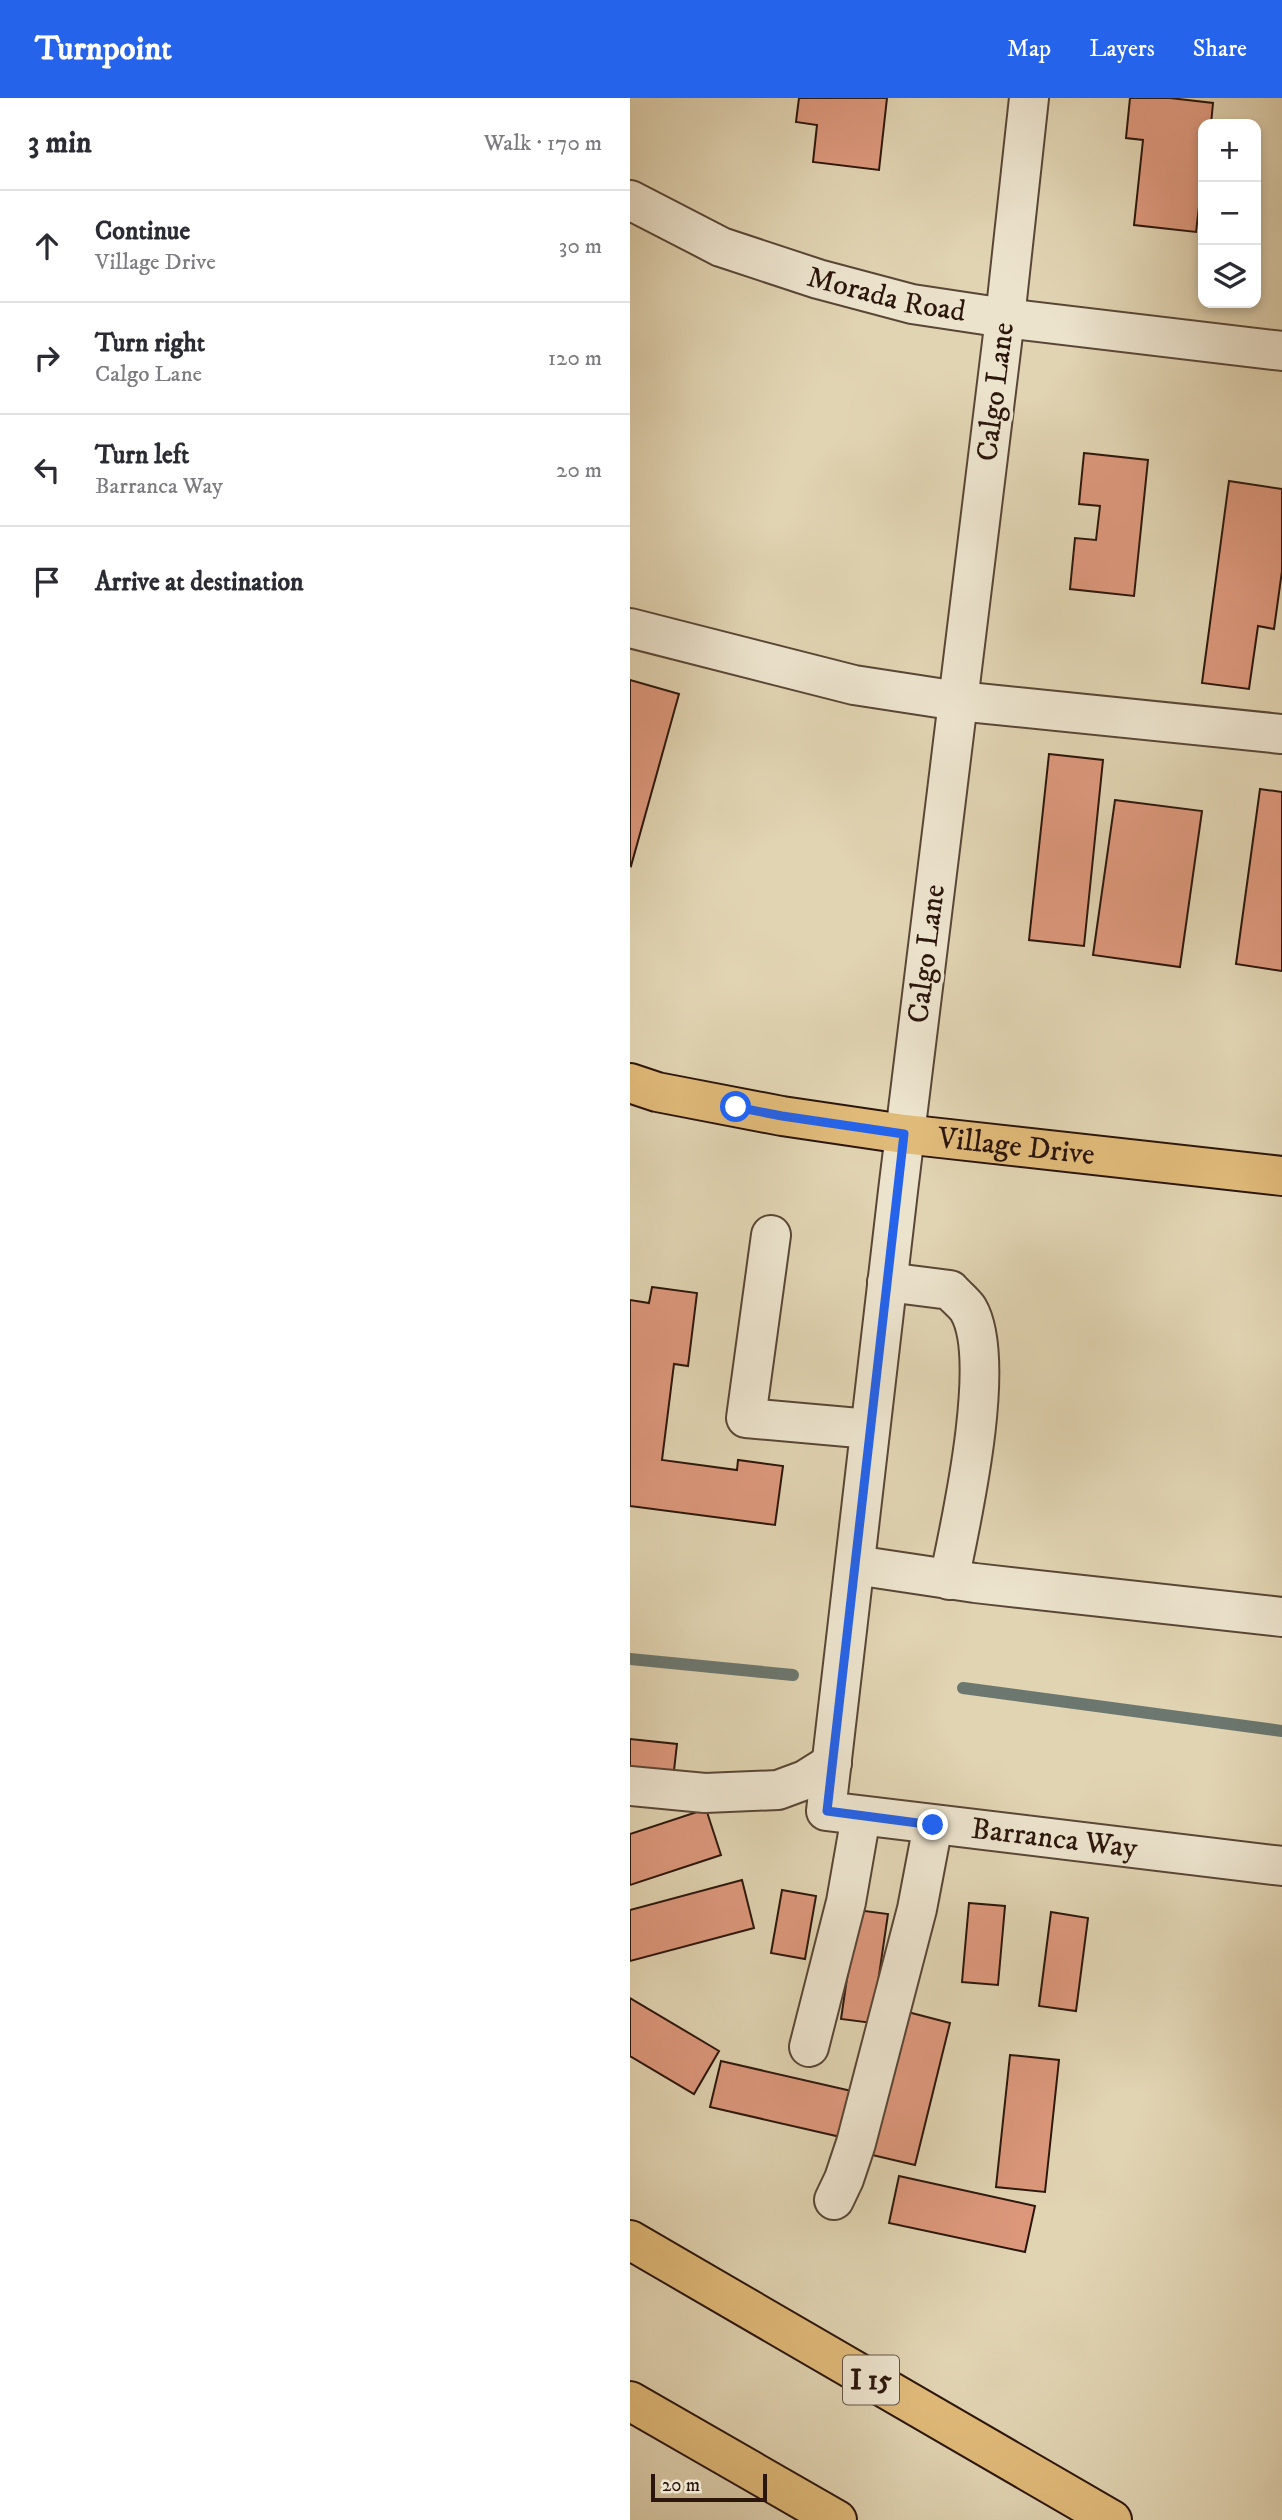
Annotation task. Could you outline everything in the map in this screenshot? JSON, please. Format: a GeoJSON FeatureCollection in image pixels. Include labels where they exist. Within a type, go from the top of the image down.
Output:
{"type":"FeatureCollection","features":[{"type":"Feature","properties":{"kind":"main road","name":"Village Drive"},"geometry":{"type":"LineString","coordinates":[[630,1083],[657,1092],[782,1116],[904,1134],[1282,1177]]}},
{"type":"Feature","properties":{"kind":"main road","name":"I 15"},"geometry":{"type":"LineString","coordinates":[[630,2240],[1112,2520]]}},
{"type":"Feature","properties":{"kind":"main road"},"geometry":{"type":"LineString","coordinates":[[630,2401],[837,2520]]}},
{"type":"Feature","properties":{"kind":"street","name":"Calgo Lane"},"geometry":{"type":"LineString","coordinates":[[809,2047],[846,1902],[844,1813],[832,1763],[904,1134],[1030,98]]}},
{"type":"Feature","properties":{"kind":"street","name":"Morada Road"},"geometry":{"type":"LineString","coordinates":[[630,200],[721,247],[818,279],[912,304],[1005,318],[1282,351]]}},
{"type":"Feature","properties":{"kind":"street"},"geometry":{"type":"LineString","coordinates":[[630,628],[854,685],[958,701],[1282,734]]}},
{"type":"Feature","properties":{"kind":"street"},"geometry":{"type":"LineString","coordinates":[[771,1235],[746,1418],[870,1429]]}},
{"type":"Feature","properties":{"kind":"street"},"geometry":{"type":"LineString","coordinates":[[887,1282],[950,1290],[968,1310],[980,1357],[973,1462],[949,1580]]}},
{"type":"Feature","properties":{"kind":"street"},"geometry":{"type":"LineString","coordinates":[[855,1565],[949,1580],[1282,1617]]}},
{"type":"Feature","properties":{"kind":"street"},"geometry":{"type":"LineString","coordinates":[[630,1786],[705,1793],[778,1790],[805,1780],[832,1763]]}},
{"type":"Feature","properties":{"kind":"street","name":"Barranca Way"},"geometry":{"type":"LineString","coordinates":[[844,1813],[1282,1867]]}},
{"type":"Feature","properties":{"kind":"street"},"geometry":{"type":"LineString","coordinates":[[834,2200],[844,2179],[863,2117],[916,1909],[933,1825]]}},
{"type":"Feature","properties":{"kind":"building"},"geometry":{"type":"Polygon","coordinates":[[[799,98],[887,98],[879,170],[813,162],[817,125],[796,122],[799,98]]]}},
{"type":"Feature","properties":{"kind":"building"},"geometry":{"type":"Polygon","coordinates":[[[1130,98],[1170,98],[1213,103],[1211,119],[1198,119],[1196,232],[1134,225],[1143,140],[1126,138],[1130,98]]]}},
{"type":"Feature","properties":{"kind":"building"},"geometry":{"type":"Polygon","coordinates":[[[1084,453],[1148,460],[1134,596],[1070,589],[1075,538],[1096,540],[1100,506],[1079,504],[1084,453]]]}},
{"type":"Feature","properties":{"kind":"building"},"geometry":{"type":"Polygon","coordinates":[[[1229,481],[1282,489],[1282,571],[1274,629],[1258,626],[1249,689],[1202,683],[1229,481]]]}},
{"type":"Feature","properties":{"kind":"building"},"geometry":{"type":"Polygon","coordinates":[[[630,680],[679,694],[631,866],[630,865],[630,680]]]}},
{"type":"Feature","properties":{"kind":"building"},"geometry":{"type":"Polygon","coordinates":[[[1049,754],[1103,760],[1084,946],[1029,940],[1049,754]]]}},
{"type":"Feature","properties":{"kind":"building"},"geometry":{"type":"Polygon","coordinates":[[[1260,789],[1282,792],[1282,971],[1236,964],[1260,789]]]}},
{"type":"Feature","properties":{"kind":"building"},"geometry":{"type":"Polygon","coordinates":[[[1115,800],[1202,811],[1180,967],[1093,955],[1115,800]]]}},
{"type":"Feature","properties":{"kind":"building"},"geometry":{"type":"Polygon","coordinates":[[[652,1287],[697,1293],[688,1366],[674,1364],[662,1460],[737,1470],[738,1460],[783,1466],[775,1525],[630,1506],[630,1300],[649,1303],[652,1287]]]}},
{"type":"Feature","properties":{"kind":"building"},"geometry":{"type":"Polygon","coordinates":[[[630,1739],[677,1744],[673,1779],[630,1774],[630,1739]]]}},
{"type":"Feature","properties":{"kind":"building"},"geometry":{"type":"Polygon","coordinates":[[[706,1809],[721,1855],[630,1885],[630,1834],[706,1809]]]}},
{"type":"Feature","properties":{"kind":"building"},"geometry":{"type":"Polygon","coordinates":[[[742,1880],[754,1928],[630,1961],[630,1910],[742,1880]]]}},
{"type":"Feature","properties":{"kind":"building"},"geometry":{"type":"Polygon","coordinates":[[[782,1890],[816,1896],[805,1959],[771,1953],[782,1890]]]}},
{"type":"Feature","properties":{"kind":"building"},"geometry":{"type":"Polygon","coordinates":[[[969,1903],[1005,1906],[998,1985],[962,1982],[969,1903]]]}},
{"type":"Feature","properties":{"kind":"building"},"geometry":{"type":"Polygon","coordinates":[[[857,1910],[888,1914],[872,2023],[841,2019],[857,1910]]]}},
{"type":"Feature","properties":{"kind":"building"},"geometry":{"type":"Polygon","coordinates":[[[1051,1912],[1088,1918],[1076,2011],[1039,2006],[1051,1912]]]}},
{"type":"Feature","properties":{"kind":"building"},"geometry":{"type":"Polygon","coordinates":[[[630,1998],[719,2051],[694,2094],[630,2056],[630,1998]]]}},
{"type":"Feature","properties":{"kind":"building"},"geometry":{"type":"Polygon","coordinates":[[[904,2011],[950,2023],[915,2165],[868,2154],[904,2011]]]}},
{"type":"Feature","properties":{"kind":"building"},"geometry":{"type":"Polygon","coordinates":[[[1010,2055],[1059,2060],[1045,2192],[996,2187],[1010,2055]]]}},
{"type":"Feature","properties":{"kind":"building"},"geometry":{"type":"Polygon","coordinates":[[[721,2061],[856,2092],[845,2138],[710,2107],[721,2061]]]}},
{"type":"Feature","properties":{"kind":"building"},"geometry":{"type":"Polygon","coordinates":[[[899,2176],[1035,2206],[1025,2252],[889,2223],[899,2176]]]}},
{"type":"Feature","properties":{"kind":"waterway"},"geometry":{"type":"LineString","coordinates":[[630,1659],[793,1675]]}},
{"type":"Feature","properties":{"kind":"waterway"},"geometry":{"type":"LineString","coordinates":[[963,1688],[1282,1731]]}},
{"type":"Feature","properties":{"kind":"route"},"geometry":{"type":"LineString","coordinates":[[736,1107],[904,1134],[827,1811],[933,1825]]}}]}
